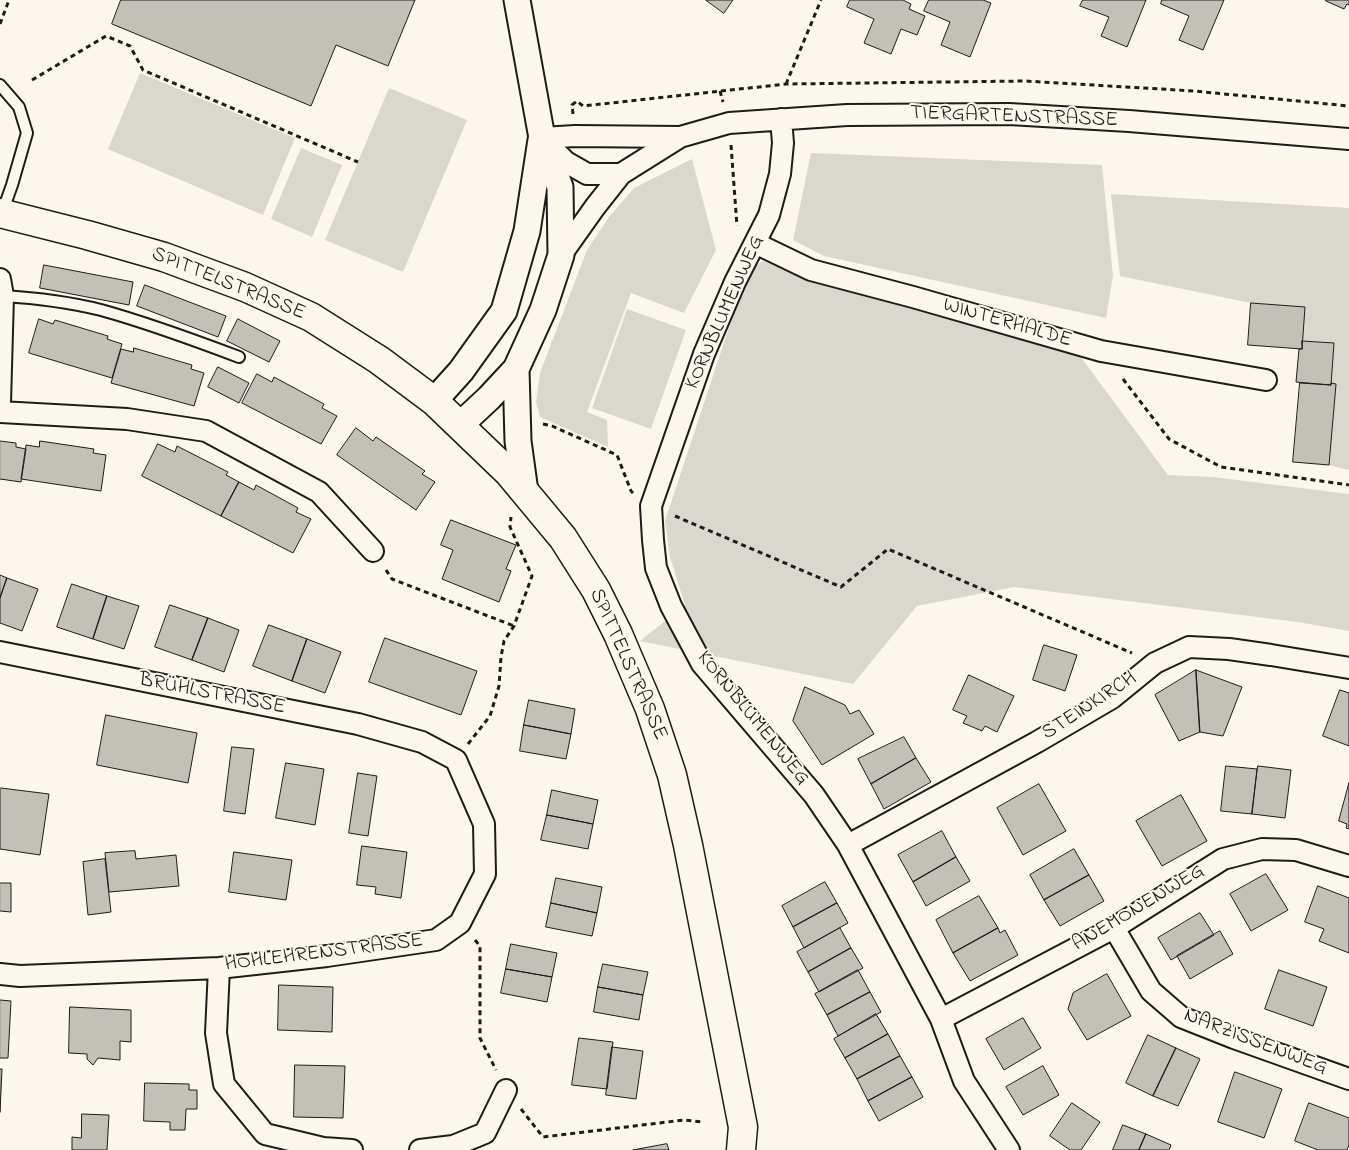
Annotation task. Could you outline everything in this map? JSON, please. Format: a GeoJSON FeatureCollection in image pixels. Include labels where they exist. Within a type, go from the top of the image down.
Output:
{"type":"FeatureCollection","features":[{"type":"Feature","properties":{"kind":"main road","name":"SPITTELSTRASSE"},"geometry":{"type":"LineString","coordinates":[[1,215],[80,233],[164,257],[245,287],[311,317],[379,360],[434,401],[509,473],[518,502],[563,538],[596,590],[618,634],[653,718],[672,774],[688,845],[746,1142]]}},
{"type":"Feature","properties":{"kind":"street"},"geometry":{"type":"LineString","coordinates":[[460,425],[516,369],[543,310],[561,255],[560,187],[542,138],[517,0]]}},
{"type":"Feature","properties":{"kind":"street","name":"TIERGARTENSTRASSE"},"geometry":{"type":"LineString","coordinates":[[561,255],[621,174],[680,137],[729,123],[847,115],[1009,114],[1130,121],[1349,139]]}},
{"type":"Feature","properties":{"kind":"street","name":"KORNBLUMENWEG"},"geometry":{"type":"LineString","coordinates":[[781,119],[783,143],[780,174],[770,215],[735,282],[704,354],[651,506],[656,568],[671,606],[702,664],[814,795],[848,845],[941,1019],[964,1080],[1009,1150]]}},
{"type":"Feature","properties":{"kind":"street","name":"TIERGARTENSTRASSE"},"geometry":{"type":"LineString","coordinates":[[542,138],[575,136],[680,137]]}},
{"type":"Feature","properties":{"kind":"street"},"geometry":{"type":"LineString","coordinates":[[542,138],[566,162],[587,174],[621,174]]}},
{"type":"Feature","properties":{"kind":"street"},"geometry":{"type":"LineString","coordinates":[[434,401],[461,371],[504,310],[527,231],[542,138]]}},
{"type":"Feature","properties":{"kind":"street","name":"WINTERHALDE"},"geometry":{"type":"LineString","coordinates":[[755,243],[811,270],[1101,351],[1266,380]]}},
{"type":"Feature","properties":{"kind":"street"},"geometry":{"type":"LineString","coordinates":[[0,403],[1,287]]}},
{"type":"Feature","properties":{"kind":"street"},"geometry":{"type":"LineString","coordinates":[[516,369],[518,502]]}},
{"type":"Feature","properties":{"kind":"street"},"geometry":{"type":"LineString","coordinates":[[0,412],[127,419],[206,431],[319,492],[373,551]]}},
{"type":"Feature","properties":{"kind":"street","name":"STEINKIRCH"},"geometry":{"type":"LineString","coordinates":[[848,845],[1037,742],[1112,698],[1155,663],[1189,647],[1271,654],[1349,668]]}},
{"type":"Feature","properties":{"kind":"street","name":"BRÜHLSTRASSE"},"geometry":{"type":"LineString","coordinates":[[0,652],[358,724],[422,742],[456,760]]}},
{"type":"Feature","properties":{"kind":"street","name":"HOHLEHRENSTRASSE"},"geometry":{"type":"LineString","coordinates":[[0,974],[20,976],[219,968],[326,956],[436,940],[460,922],[486,874],[484,824],[456,760]]}},
{"type":"Feature","properties":{"kind":"street","name":"ANEMONENWEG"},"geometry":{"type":"LineString","coordinates":[[941,1019],[1114,928],[1223,859],[1262,849],[1296,850],[1349,866]]}},
{"type":"Feature","properties":{"kind":"street","name":"NARZISSENWEG"},"geometry":{"type":"LineString","coordinates":[[1114,928],[1151,991],[1181,1017],[1349,1079]]}},
{"type":"Feature","properties":{"kind":"street"},"geometry":{"type":"LineString","coordinates":[[219,968],[216,1033],[224,1084],[265,1134],[323,1148],[352,1150]]}},
{"type":"Feature","properties":{"kind":"street"},"geometry":{"type":"LineString","coordinates":[[420,1150],[453,1146],[485,1133],[506,1090]]}},
{"type":"Feature","properties":{"kind":"lane","name":"SPITTELSTRASSE"},"geometry":{"type":"LineString","coordinates":[[0,86],[19,107],[27,133],[1,215]]}},
{"type":"Feature","properties":{"kind":"lane"},"geometry":{"type":"LineString","coordinates":[[1,287],[40,299],[100,310],[158,327],[239,357]]}},
{"type":"Feature","properties":{"kind":"path"},"geometry":{"type":"LineString","coordinates":[[0,24],[9,0]]}},
{"type":"Feature","properties":{"kind":"path"},"geometry":{"type":"LineString","coordinates":[[786,84],[821,0]]}},
{"type":"Feature","properties":{"kind":"path"},"geometry":{"type":"LineString","coordinates":[[32,80],[106,36],[130,46],[143,70],[358,162]]}},
{"type":"Feature","properties":{"kind":"path"},"geometry":{"type":"LineString","coordinates":[[720,91],[729,123],[738,232]]}},
{"type":"Feature","properties":{"kind":"path"},"geometry":{"type":"LineString","coordinates":[[572,105],[577,101]]}},
{"type":"Feature","properties":{"kind":"path"},"geometry":{"type":"LineString","coordinates":[[1101,351],[1169,439],[1221,467],[1349,485]]}},
{"type":"Feature","properties":{"kind":"path"},"geometry":{"type":"LineString","coordinates":[[542,424],[552,426],[617,455],[631,491],[651,506],[841,587],[888,549],[1155,663]]}},
{"type":"Feature","properties":{"kind":"path"},"geometry":{"type":"LineString","coordinates":[[456,760],[490,716],[499,686],[500,658],[504,641],[514,626],[532,576],[510,527],[518,502]]}},
{"type":"Feature","properties":{"kind":"path"},"geometry":{"type":"LineString","coordinates":[[373,551],[392,579],[514,626]]}},
{"type":"Feature","properties":{"kind":"path"},"geometry":{"type":"LineString","coordinates":[[460,922],[480,946],[480,1038],[506,1090],[543,1137],[684,1120],[703,1122]]}},
{"type":"Feature","properties":{"kind":"shaded area"},"geometry":{"type":"Polygon","coordinates":[[[140,73],[295,138],[263,215],[108,149],[140,73]]]}},
{"type":"Feature","properties":{"kind":"shaded area"},"geometry":{"type":"Polygon","coordinates":[[[389,88],[467,120],[403,272],[325,240],[389,88]]]}},
{"type":"Feature","properties":{"kind":"shaded area"},"geometry":{"type":"Polygon","coordinates":[[[301,148],[342,165],[312,237],[271,219],[301,148]]]}},
{"type":"Feature","properties":{"kind":"shaded area"},"geometry":{"type":"Polygon","coordinates":[[[811,153],[1102,165],[1113,276],[1106,318],[824,256],[793,240],[811,153]]]}},
{"type":"Feature","properties":{"kind":"shaded area"},"geometry":{"type":"Polygon","coordinates":[[[692,159],[716,250],[684,313],[631,293],[587,412],[607,420],[608,447],[540,417],[536,402],[540,373],[587,250],[609,217],[634,188],[692,159]]]}},
{"type":"Feature","properties":{"kind":"shaded area"},"geometry":{"type":"Polygon","coordinates":[[[1111,194],[1349,208],[1349,470],[1329,465],[1336,384],[1331,385],[1334,344],[1302,341],[1305,307],[1251,303],[1120,276],[1111,194]]]}},
{"type":"Feature","properties":{"kind":"shaded area"},"geometry":{"type":"Polygon","coordinates":[[[763,261],[1077,352],[1168,475],[1213,477],[1349,494],[1349,631],[1298,622],[1014,587],[917,606],[853,684],[640,641],[685,605],[670,557],[665,521],[748,270],[763,261]]]}},
{"type":"Feature","properties":{"kind":"shaded area"},"geometry":{"type":"Polygon","coordinates":[[[627,309],[686,330],[651,429],[592,408],[627,309]]]}},
{"type":"Feature","properties":{"kind":"building"},"geometry":{"type":"Polygon","coordinates":[[[121,0],[415,0],[388,66],[336,45],[311,106],[112,24],[121,0]]]}},
{"type":"Feature","properties":{"kind":"building"},"geometry":{"type":"Polygon","coordinates":[[[706,0],[733,0],[724,13],[706,0]]]}},
{"type":"Feature","properties":{"kind":"building"},"geometry":{"type":"Polygon","coordinates":[[[850,0],[903,0],[911,4],[909,9],[925,16],[917,35],[901,29],[891,54],[864,43],[874,19],[847,7],[850,0]]]}},
{"type":"Feature","properties":{"kind":"building"},"geometry":{"type":"Polygon","coordinates":[[[929,0],[983,0],[991,3],[970,57],[941,45],[950,22],[924,11],[929,0]]]}},
{"type":"Feature","properties":{"kind":"building"},"geometry":{"type":"Polygon","coordinates":[[[1083,0],[1146,0],[1127,47],[1101,36],[1109,17],[1080,6],[1083,0]]]}},
{"type":"Feature","properties":{"kind":"building"},"geometry":{"type":"Polygon","coordinates":[[[1162,0],[1224,0],[1203,50],[1179,40],[1189,16],[1161,4],[1162,0]]]}},
{"type":"Feature","properties":{"kind":"building"},"geometry":{"type":"Polygon","coordinates":[[[1326,0],[1349,0],[1349,5],[1347,4],[1344,9],[1326,0]]]}},
{"type":"Feature","properties":{"kind":"building"},"geometry":{"type":"Polygon","coordinates":[[[44,265],[133,282],[129,305],[40,288],[44,265]]]}},
{"type":"Feature","properties":{"kind":"building"},"geometry":{"type":"Polygon","coordinates":[[[145,285],[226,316],[218,337],[137,306],[145,285]]]}},
{"type":"Feature","properties":{"kind":"building"},"geometry":{"type":"Polygon","coordinates":[[[1251,303],[1305,307],[1302,349],[1248,345],[1251,303]]]}},
{"type":"Feature","properties":{"kind":"building"},"geometry":{"type":"Polygon","coordinates":[[[39,319],[53,324],[55,320],[108,336],[107,339],[122,344],[112,378],[29,353],[39,319]]]}},
{"type":"Feature","properties":{"kind":"building"},"geometry":{"type":"Polygon","coordinates":[[[238,319],[280,341],[269,362],[227,341],[238,319]]]}},
{"type":"Feature","properties":{"kind":"building"},"geometry":{"type":"Polygon","coordinates":[[[1302,341],[1334,343],[1331,385],[1296,382],[1299,349],[1302,349],[1302,341]]]}},
{"type":"Feature","properties":{"kind":"building"},"geometry":{"type":"Polygon","coordinates":[[[134,348],[192,365],[191,369],[204,373],[194,406],[111,383],[121,349],[133,352],[134,348]]]}},
{"type":"Feature","properties":{"kind":"building"},"geometry":{"type":"Polygon","coordinates":[[[218,367],[249,383],[239,403],[208,387],[218,367]]]}},
{"type":"Feature","properties":{"kind":"building"},"geometry":{"type":"Polygon","coordinates":[[[257,374],[272,382],[274,377],[324,404],[322,408],[337,416],[321,444],[242,403],[257,374]]]}},
{"type":"Feature","properties":{"kind":"building"},"geometry":{"type":"Polygon","coordinates":[[[1300,383],[1336,384],[1329,465],[1293,462],[1300,383]]]}},
{"type":"Feature","properties":{"kind":"building"},"geometry":{"type":"Polygon","coordinates":[[[356,428],[373,441],[376,437],[425,471],[422,474],[435,482],[416,510],[337,455],[356,428]]]}},
{"type":"Feature","properties":{"kind":"building"},"geometry":{"type":"Polygon","coordinates":[[[0,441],[16,443],[16,447],[26,449],[21,482],[0,479],[0,441]]]}},
{"type":"Feature","properties":{"kind":"building"},"geometry":{"type":"Polygon","coordinates":[[[40,441],[94,449],[93,453],[106,455],[101,491],[21,479],[26,445],[39,447],[40,441]]]}},
{"type":"Feature","properties":{"kind":"building"},"geometry":{"type":"Polygon","coordinates":[[[158,444],[175,452],[177,446],[228,472],[226,475],[239,482],[221,516],[142,476],[158,444]]]}},
{"type":"Feature","properties":{"kind":"building"},"geometry":{"type":"Polygon","coordinates":[[[239,482],[254,490],[256,485],[298,508],[296,512],[311,519],[293,553],[221,516],[239,482]]]}},
{"type":"Feature","properties":{"kind":"building"},"geometry":{"type":"Polygon","coordinates":[[[451,520],[516,545],[506,569],[511,571],[499,602],[442,579],[453,550],[441,545],[451,520]]]}},
{"type":"Feature","properties":{"kind":"building"},"geometry":{"type":"Polygon","coordinates":[[[0,575],[7,578],[0,598],[0,575]]]}},
{"type":"Feature","properties":{"kind":"building"},"geometry":{"type":"Polygon","coordinates":[[[7,578],[38,589],[22,631],[0,623],[0,598],[7,578]]]}},
{"type":"Feature","properties":{"kind":"building"},"geometry":{"type":"Polygon","coordinates":[[[72,584],[107,596],[93,639],[57,627],[72,584]]]}},
{"type":"Feature","properties":{"kind":"building"},"geometry":{"type":"Polygon","coordinates":[[[107,596],[139,606],[124,649],[93,639],[107,596]]]}},
{"type":"Feature","properties":{"kind":"building"},"geometry":{"type":"Polygon","coordinates":[[[170,605],[208,618],[192,660],[155,647],[170,605]]]}},
{"type":"Feature","properties":{"kind":"building"},"geometry":{"type":"Polygon","coordinates":[[[208,618],[239,630],[224,672],[192,660],[208,618]]]}},
{"type":"Feature","properties":{"kind":"building"},"geometry":{"type":"Polygon","coordinates":[[[269,625],[307,639],[292,681],[253,666],[269,625]]]}},
{"type":"Feature","properties":{"kind":"building"},"geometry":{"type":"Polygon","coordinates":[[[385,638],[477,671],[461,715],[369,682],[385,638]]]}},
{"type":"Feature","properties":{"kind":"building"},"geometry":{"type":"Polygon","coordinates":[[[307,639],[341,652],[325,693],[292,681],[307,639]]]}},
{"type":"Feature","properties":{"kind":"building"},"geometry":{"type":"Polygon","coordinates":[[[1044,645],[1077,655],[1065,691],[1033,680],[1044,645]]]}},
{"type":"Feature","properties":{"kind":"building"},"geometry":{"type":"Polygon","coordinates":[[[1196,670],[1200,732],[1179,741],[1155,695],[1196,670]]]}},
{"type":"Feature","properties":{"kind":"building"},"geometry":{"type":"Polygon","coordinates":[[[1196,670],[1242,687],[1223,736],[1200,732],[1196,670]]]}},
{"type":"Feature","properties":{"kind":"building"},"geometry":{"type":"Polygon","coordinates":[[[969,675],[1014,696],[997,732],[985,726],[982,731],[963,723],[967,716],[953,710],[969,675]]]}},
{"type":"Feature","properties":{"kind":"building"},"geometry":{"type":"Polygon","coordinates":[[[805,687],[845,705],[850,714],[859,710],[874,734],[822,765],[793,721],[805,687]]]}},
{"type":"Feature","properties":{"kind":"building"},"geometry":{"type":"Polygon","coordinates":[[[1340,690],[1349,693],[1349,746],[1323,736],[1340,690]]]}},
{"type":"Feature","properties":{"kind":"building"},"geometry":{"type":"Polygon","coordinates":[[[529,700],[575,709],[571,734],[524,725],[529,700]]]}},
{"type":"Feature","properties":{"kind":"building"},"geometry":{"type":"Polygon","coordinates":[[[106,715],[197,733],[188,783],[97,765],[106,715]]]}},
{"type":"Feature","properties":{"kind":"building"},"geometry":{"type":"Polygon","coordinates":[[[524,725],[571,734],[566,759],[520,751],[524,725]]]}},
{"type":"Feature","properties":{"kind":"building"},"geometry":{"type":"Polygon","coordinates":[[[904,737],[916,758],[871,784],[858,759],[904,737]]]}},
{"type":"Feature","properties":{"kind":"building"},"geometry":{"type":"Polygon","coordinates":[[[232,747],[254,749],[245,814],[224,811],[232,747]]]}},
{"type":"Feature","properties":{"kind":"building"},"geometry":{"type":"Polygon","coordinates":[[[916,758],[931,782],[884,809],[871,784],[916,758]]]}},
{"type":"Feature","properties":{"kind":"building"},"geometry":{"type":"Polygon","coordinates":[[[286,763],[324,769],[315,825],[276,818],[286,763]]]}},
{"type":"Feature","properties":{"kind":"building"},"geometry":{"type":"Polygon","coordinates":[[[1226,766],[1257,769],[1252,814],[1221,811],[1226,766]]]}},
{"type":"Feature","properties":{"kind":"building"},"geometry":{"type":"Polygon","coordinates":[[[1258,766],[1291,770],[1285,818],[1252,814],[1258,766]]]}},
{"type":"Feature","properties":{"kind":"building"},"geometry":{"type":"Polygon","coordinates":[[[358,773],[377,776],[368,836],[349,833],[358,773]]]}},
{"type":"Feature","properties":{"kind":"building"},"geometry":{"type":"Polygon","coordinates":[[[1349,783],[1349,829],[1346,828],[1347,824],[1339,821],[1349,783]]]}},
{"type":"Feature","properties":{"kind":"building"},"geometry":{"type":"Polygon","coordinates":[[[1039,784],[1066,831],[1023,855],[997,808],[1039,784]]]}},
{"type":"Feature","properties":{"kind":"building"},"geometry":{"type":"Polygon","coordinates":[[[1,788],[49,794],[40,855],[0,849],[1,788]]]}},
{"type":"Feature","properties":{"kind":"building"},"geometry":{"type":"Polygon","coordinates":[[[552,790],[598,800],[593,824],[547,815],[552,790]]]}},
{"type":"Feature","properties":{"kind":"building"},"geometry":{"type":"Polygon","coordinates":[[[1181,795],[1207,841],[1162,866],[1136,821],[1181,795]]]}},
{"type":"Feature","properties":{"kind":"building"},"geometry":{"type":"Polygon","coordinates":[[[547,815],[593,824],[588,849],[541,840],[547,815]]]}},
{"type":"Feature","properties":{"kind":"building"},"geometry":{"type":"Polygon","coordinates":[[[942,831],[956,857],[913,882],[898,855],[942,831]]]}},
{"type":"Feature","properties":{"kind":"building"},"geometry":{"type":"Polygon","coordinates":[[[362,846],[407,852],[401,898],[375,894],[376,887],[357,885],[362,846]]]}},
{"type":"Feature","properties":{"kind":"building"},"geometry":{"type":"Polygon","coordinates":[[[1074,849],[1089,875],[1044,900],[1030,875],[1074,849]]]}},
{"type":"Feature","properties":{"kind":"building"},"geometry":{"type":"Polygon","coordinates":[[[135,851],[136,859],[176,855],[179,886],[109,892],[105,853],[135,851]]]}},
{"type":"Feature","properties":{"kind":"building"},"geometry":{"type":"Polygon","coordinates":[[[234,852],[292,860],[286,900],[229,892],[234,852]]]}},
{"type":"Feature","properties":{"kind":"building"},"geometry":{"type":"Polygon","coordinates":[[[956,857],[970,881],[926,906],[913,882],[956,857]]]}},
{"type":"Feature","properties":{"kind":"building"},"geometry":{"type":"Polygon","coordinates":[[[105,859],[111,912],[88,915],[83,862],[105,859]]]}},
{"type":"Feature","properties":{"kind":"building"},"geometry":{"type":"Polygon","coordinates":[[[1266,874],[1288,910],[1251,931],[1230,894],[1266,874]]]}},
{"type":"Feature","properties":{"kind":"building"},"geometry":{"type":"Polygon","coordinates":[[[1089,875],[1104,901],[1060,926],[1044,900],[1089,875]]]}},
{"type":"Feature","properties":{"kind":"building"},"geometry":{"type":"Polygon","coordinates":[[[556,878],[602,887],[597,913],[551,903],[556,878]]]}},
{"type":"Feature","properties":{"kind":"building"},"geometry":{"type":"Polygon","coordinates":[[[825,882],[837,903],[793,927],[782,906],[825,882]]]}},
{"type":"Feature","properties":{"kind":"building"},"geometry":{"type":"Polygon","coordinates":[[[0,883],[11,883],[11,912],[0,911],[0,883]]]}},
{"type":"Feature","properties":{"kind":"building"},"geometry":{"type":"Polygon","coordinates":[[[1318,886],[1349,898],[1349,953],[1319,941],[1324,929],[1305,922],[1318,886]]]}},
{"type":"Feature","properties":{"kind":"building"},"geometry":{"type":"Polygon","coordinates":[[[979,896],[998,928],[953,953],[936,920],[979,896]]]}},
{"type":"Feature","properties":{"kind":"building"},"geometry":{"type":"Polygon","coordinates":[[[551,903],[597,913],[592,936],[546,927],[551,903]]]}},
{"type":"Feature","properties":{"kind":"building"},"geometry":{"type":"Polygon","coordinates":[[[837,903],[848,923],[804,948],[793,927],[837,903]]]}},
{"type":"Feature","properties":{"kind":"building"},"geometry":{"type":"Polygon","coordinates":[[[1200,913],[1214,935],[1171,960],[1158,938],[1200,913]]]}},
{"type":"Feature","properties":{"kind":"building"},"geometry":{"type":"Polygon","coordinates":[[[840,928],[851,948],[808,972],[797,952],[840,928]]]}},
{"type":"Feature","properties":{"kind":"building"},"geometry":{"type":"Polygon","coordinates":[[[998,928],[1000,933],[1005,930],[1018,955],[970,981],[953,953],[998,928]]]}},
{"type":"Feature","properties":{"kind":"building"},"geometry":{"type":"Polygon","coordinates":[[[1220,931],[1233,954],[1190,979],[1177,956],[1220,931]]]}},
{"type":"Feature","properties":{"kind":"building"},"geometry":{"type":"Polygon","coordinates":[[[511,944],[557,953],[552,977],[506,969],[511,944]]]}},
{"type":"Feature","properties":{"kind":"building"},"geometry":{"type":"Polygon","coordinates":[[[851,948],[863,968],[819,992],[808,972],[851,948]]]}},
{"type":"Feature","properties":{"kind":"building"},"geometry":{"type":"Polygon","coordinates":[[[603,964],[648,972],[643,995],[598,987],[603,964]]]}},
{"type":"Feature","properties":{"kind":"building"},"geometry":{"type":"Polygon","coordinates":[[[506,969],[552,977],[547,1002],[501,993],[506,969]]]}},
{"type":"Feature","properties":{"kind":"building"},"geometry":{"type":"Polygon","coordinates":[[[858,970],[870,992],[827,1015],[815,994],[858,970]]]}},
{"type":"Feature","properties":{"kind":"building"},"geometry":{"type":"Polygon","coordinates":[[[1279,970],[1327,987],[1313,1026],[1265,1009],[1279,970]]]}},
{"type":"Feature","properties":{"kind":"building"},"geometry":{"type":"Polygon","coordinates":[[[1107,974],[1131,1016],[1087,1040],[1068,1009],[1073,993],[1107,974]]]}},
{"type":"Feature","properties":{"kind":"building"},"geometry":{"type":"Polygon","coordinates":[[[279,985],[333,987],[332,1032],[278,1030],[279,985]]]}},
{"type":"Feature","properties":{"kind":"building"},"geometry":{"type":"Polygon","coordinates":[[[598,987],[643,995],[639,1020],[594,1012],[598,987]]]}},
{"type":"Feature","properties":{"kind":"building"},"geometry":{"type":"Polygon","coordinates":[[[870,992],[881,1012],[838,1036],[827,1015],[870,992]]]}},
{"type":"Feature","properties":{"kind":"building"},"geometry":{"type":"Polygon","coordinates":[[[0,1000],[11,1001],[8,1058],[0,1058],[0,1000]]]}},
{"type":"Feature","properties":{"kind":"building"},"geometry":{"type":"Polygon","coordinates":[[[70,1007],[131,1010],[131,1042],[120,1041],[120,1060],[98,1058],[93,1065],[87,1059],[87,1054],[69,1053],[70,1007]]]}},
{"type":"Feature","properties":{"kind":"building"},"geometry":{"type":"Polygon","coordinates":[[[876,1014],[888,1034],[845,1058],[834,1039],[876,1014]]]}},
{"type":"Feature","properties":{"kind":"building"},"geometry":{"type":"Polygon","coordinates":[[[1023,1018],[1041,1048],[1004,1070],[986,1039],[1023,1018]]]}},
{"type":"Feature","properties":{"kind":"building"},"geometry":{"type":"Polygon","coordinates":[[[888,1034],[900,1056],[857,1079],[845,1058],[888,1034]]]}},
{"type":"Feature","properties":{"kind":"building"},"geometry":{"type":"Polygon","coordinates":[[[1148,1035],[1176,1048],[1153,1096],[1126,1083],[1148,1035]]]}},
{"type":"Feature","properties":{"kind":"building"},"geometry":{"type":"Polygon","coordinates":[[[579,1038],[613,1042],[607,1089],[572,1085],[579,1038]]]}},
{"type":"Feature","properties":{"kind":"building"},"geometry":{"type":"Polygon","coordinates":[[[612,1047],[643,1051],[636,1099],[606,1095],[612,1047]]]}},
{"type":"Feature","properties":{"kind":"building"},"geometry":{"type":"Polygon","coordinates":[[[1176,1048],[1200,1059],[1178,1106],[1153,1096],[1176,1048]]]}},
{"type":"Feature","properties":{"kind":"building"},"geometry":{"type":"Polygon","coordinates":[[[900,1056],[912,1077],[868,1101],[857,1079],[900,1056]]]}},
{"type":"Feature","properties":{"kind":"building"},"geometry":{"type":"Polygon","coordinates":[[[295,1065],[345,1066],[343,1118],[294,1117],[295,1065]]]}},
{"type":"Feature","properties":{"kind":"building"},"geometry":{"type":"Polygon","coordinates":[[[1043,1066],[1059,1095],[1023,1115],[1006,1087],[1043,1066]]]}},
{"type":"Feature","properties":{"kind":"building"},"geometry":{"type":"Polygon","coordinates":[[[0,1069],[2,1069],[0,1112],[0,1069]]]}},
{"type":"Feature","properties":{"kind":"building"},"geometry":{"type":"Polygon","coordinates":[[[1235,1072],[1282,1089],[1264,1138],[1218,1122],[1235,1072]]]}},
{"type":"Feature","properties":{"kind":"building"},"geometry":{"type":"Polygon","coordinates":[[[912,1077],[923,1097],[879,1121],[868,1101],[912,1077]]]}},
{"type":"Feature","properties":{"kind":"building"},"geometry":{"type":"Polygon","coordinates":[[[145,1083],[189,1084],[189,1090],[197,1090],[197,1109],[186,1109],[185,1130],[170,1130],[170,1122],[144,1121],[145,1083]]]}},
{"type":"Feature","properties":{"kind":"building"},"geometry":{"type":"Polygon","coordinates":[[[1072,1103],[1100,1122],[1081,1150],[1070,1150],[1050,1136],[1072,1103]]]}},
{"type":"Feature","properties":{"kind":"building"},"geometry":{"type":"Polygon","coordinates":[[[1309,1103],[1349,1118],[1349,1145],[1347,1150],[1318,1150],[1295,1141],[1309,1103]]]}},
{"type":"Feature","properties":{"kind":"building"},"geometry":{"type":"Polygon","coordinates":[[[82,1114],[109,1115],[107,1150],[72,1150],[72,1137],[81,1138],[82,1114]]]}},
{"type":"Feature","properties":{"kind":"building"},"geometry":{"type":"Polygon","coordinates":[[[1123,1125],[1146,1134],[1139,1150],[1113,1150],[1123,1125]]]}},
{"type":"Feature","properties":{"kind":"building"},"geometry":{"type":"Polygon","coordinates":[[[1146,1134],[1171,1145],[1169,1150],[1139,1150],[1146,1134]]]}},
{"type":"Feature","properties":{"kind":"building"},"geometry":{"type":"Polygon","coordinates":[[[667,1144],[669,1150],[633,1150],[667,1144]]]}}]}
